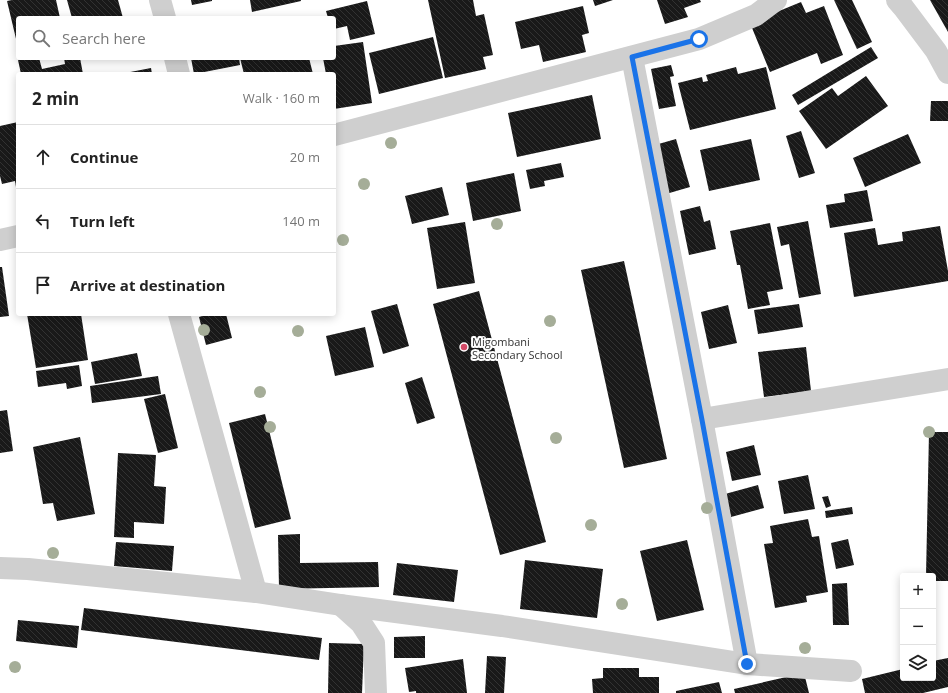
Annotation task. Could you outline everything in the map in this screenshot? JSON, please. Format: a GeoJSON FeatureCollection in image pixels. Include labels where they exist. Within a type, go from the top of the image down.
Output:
{"type":"FeatureCollection","features":[{"type":"Feature","properties":{"kind":"street"},"geometry":{"type":"LineString","coordinates":[[160,0],[164,16]]}},
{"type":"Feature","properties":{"kind":"street"},"geometry":{"type":"LineString","coordinates":[[336,134],[699,39],[756,15],[776,0]]}},
{"type":"Feature","properties":{"kind":"street"},"geometry":{"type":"LineString","coordinates":[[897,0],[936,51],[948,73]]}},
{"type":"Feature","properties":{"kind":"street"},"geometry":{"type":"LineString","coordinates":[[632,57],[702,420],[747,664]]}},
{"type":"Feature","properties":{"kind":"street"},"geometry":{"type":"LineString","coordinates":[[176,60],[178,72]]}},
{"type":"Feature","properties":{"kind":"street"},"geometry":{"type":"LineString","coordinates":[[0,240],[16,236]]}},
{"type":"Feature","properties":{"kind":"street"},"geometry":{"type":"LineString","coordinates":[[180,316],[256,592]]}},
{"type":"Feature","properties":{"kind":"street"},"geometry":{"type":"LineString","coordinates":[[702,420],[948,380]]}},
{"type":"Feature","properties":{"kind":"street"},"geometry":{"type":"LineString","coordinates":[[0,568],[28,569],[256,592],[341,605],[502,626],[747,664],[851,671]]}},
{"type":"Feature","properties":{"kind":"street"},"geometry":{"type":"LineString","coordinates":[[341,605],[361,623],[374,643],[376,693]]}},
{"type":"Feature","properties":{"kind":"building"},"geometry":{"type":"Polygon","coordinates":[[[56,0],[60,16],[16,16],[16,39],[7,1],[56,0]]]}},
{"type":"Feature","properties":{"kind":"building"},"geometry":{"type":"Polygon","coordinates":[[[67,0],[118,0],[122,16],[71,16],[67,0]]]}},
{"type":"Feature","properties":{"kind":"building"},"geometry":{"type":"Polygon","coordinates":[[[191,0],[212,0],[212,1],[192,5],[191,0]]]}},
{"type":"Feature","properties":{"kind":"building"},"geometry":{"type":"Polygon","coordinates":[[[250,0],[301,0],[301,1],[252,12],[250,0]]]}},
{"type":"Feature","properties":{"kind":"building"},"geometry":{"type":"Polygon","coordinates":[[[428,0],[473,0],[476,16],[484,14],[493,55],[483,57],[486,69],[445,78],[428,0]]]}},
{"type":"Feature","properties":{"kind":"building"},"geometry":{"type":"Polygon","coordinates":[[[593,0],[613,0],[595,6],[593,0]]]}},
{"type":"Feature","properties":{"kind":"building"},"geometry":{"type":"Polygon","coordinates":[[[657,0],[700,0],[701,2],[684,8],[688,17],[665,24],[657,0]]]}},
{"type":"Feature","properties":{"kind":"building"},"geometry":{"type":"Polygon","coordinates":[[[834,0],[852,0],[872,42],[857,49],[834,0]]]}},
{"type":"Feature","properties":{"kind":"building"},"geometry":{"type":"Polygon","coordinates":[[[930,0],[948,0],[948,32],[930,0]]]}},
{"type":"Feature","properties":{"kind":"building"},"geometry":{"type":"Polygon","coordinates":[[[367,1],[375,34],[350,40],[347,26],[336,29],[336,16],[327,16],[326,11],[367,1]]]}},
{"type":"Feature","properties":{"kind":"building"},"geometry":{"type":"Polygon","coordinates":[[[801,2],[806,13],[824,6],[843,55],[821,64],[817,53],[770,72],[750,23],[801,2]]]}},
{"type":"Feature","properties":{"kind":"building"},"geometry":{"type":"Polygon","coordinates":[[[583,6],[589,33],[582,35],[586,52],[543,62],[539,45],[521,49],[515,22],[583,6]]]}},
{"type":"Feature","properties":{"kind":"building"},"geometry":{"type":"Polygon","coordinates":[[[433,37],[443,78],[379,94],[369,53],[433,37]]]}},
{"type":"Feature","properties":{"kind":"building"},"geometry":{"type":"Polygon","coordinates":[[[363,42],[372,103],[336,109],[336,72],[326,72],[323,60],[336,60],[336,46],[363,42]]]}},
{"type":"Feature","properties":{"kind":"building"},"geometry":{"type":"Polygon","coordinates":[[[871,47],[878,58],[798,105],[792,95],[871,47]]]}},
{"type":"Feature","properties":{"kind":"building"},"geometry":{"type":"Polygon","coordinates":[[[18,60],[40,60],[42,69],[65,64],[64,60],[80,60],[83,72],[21,72],[18,60]]]}},
{"type":"Feature","properties":{"kind":"building"},"geometry":{"type":"Polygon","coordinates":[[[191,60],[239,60],[240,65],[204,72],[194,72],[191,60]]]}},
{"type":"Feature","properties":{"kind":"building"},"geometry":{"type":"Polygon","coordinates":[[[240,60],[310,60],[312,72],[244,72],[240,60]]]}},
{"type":"Feature","properties":{"kind":"building"},"geometry":{"type":"Polygon","coordinates":[[[671,65],[674,76],[670,77],[676,106],[659,109],[651,69],[671,65]]]}},
{"type":"Feature","properties":{"kind":"building"},"geometry":{"type":"Polygon","coordinates":[[[736,67],[738,74],[766,67],[776,109],[690,130],[678,83],[702,77],[703,82],[708,81],[706,75],[736,67]]]}},
{"type":"Feature","properties":{"kind":"building"},"geometry":{"type":"Polygon","coordinates":[[[151,68],[152,72],[130,72],[151,68]]]}},
{"type":"Feature","properties":{"kind":"building"},"geometry":{"type":"Polygon","coordinates":[[[866,76],[888,106],[826,149],[799,111],[832,88],[838,96],[866,76]]]}},
{"type":"Feature","properties":{"kind":"building"},"geometry":{"type":"Polygon","coordinates":[[[592,95],[601,139],[517,157],[508,113],[592,95]]]}},
{"type":"Feature","properties":{"kind":"building"},"geometry":{"type":"Polygon","coordinates":[[[931,101],[948,101],[948,121],[930,121],[931,101]]]}},
{"type":"Feature","properties":{"kind":"building"},"geometry":{"type":"Polygon","coordinates":[[[16,122],[16,187],[15,181],[2,184],[0,176],[0,126],[16,122]]]}},
{"type":"Feature","properties":{"kind":"building"},"geometry":{"type":"Polygon","coordinates":[[[801,131],[815,173],[799,178],[786,136],[801,131]]]}},
{"type":"Feature","properties":{"kind":"building"},"geometry":{"type":"Polygon","coordinates":[[[908,134],[921,163],[865,187],[853,158],[908,134]]]}},
{"type":"Feature","properties":{"kind":"building"},"geometry":{"type":"Polygon","coordinates":[[[676,139],[690,187],[666,194],[655,145],[676,139]]]}},
{"type":"Feature","properties":{"kind":"building"},"geometry":{"type":"Polygon","coordinates":[[[751,139],[760,180],[709,191],[700,150],[751,139]]]}},
{"type":"Feature","properties":{"kind":"building"},"geometry":{"type":"Polygon","coordinates":[[[561,163],[564,177],[544,181],[545,186],[530,189],[526,170],[561,163]]]}},
{"type":"Feature","properties":{"kind":"building"},"geometry":{"type":"Polygon","coordinates":[[[514,173],[521,211],[473,221],[466,183],[514,173]]]}},
{"type":"Feature","properties":{"kind":"building"},"geometry":{"type":"Polygon","coordinates":[[[442,187],[449,215],[412,224],[405,196],[442,187]]]}},
{"type":"Feature","properties":{"kind":"building"},"geometry":{"type":"Polygon","coordinates":[[[867,190],[873,221],[830,228],[826,205],[845,202],[844,194],[867,190]]]}},
{"type":"Feature","properties":{"kind":"building"},"geometry":{"type":"Polygon","coordinates":[[[700,206],[704,222],[710,220],[716,249],[689,255],[680,211],[700,206]]]}},
{"type":"Feature","properties":{"kind":"building"},"geometry":{"type":"Polygon","coordinates":[[[808,221],[821,294],[799,298],[789,244],[781,246],[777,227],[808,221]]]}},
{"type":"Feature","properties":{"kind":"building"},"geometry":{"type":"Polygon","coordinates":[[[465,222],[475,283],[437,289],[427,228],[465,222]]]}},
{"type":"Feature","properties":{"kind":"building"},"geometry":{"type":"Polygon","coordinates":[[[770,223],[783,289],[767,292],[770,305],[748,309],[740,265],[737,265],[730,231],[770,223]]]}},
{"type":"Feature","properties":{"kind":"building"},"geometry":{"type":"Polygon","coordinates":[[[940,226],[948,271],[948,281],[854,297],[844,233],[875,228],[878,245],[903,241],[902,232],[940,226]]]}},
{"type":"Feature","properties":{"kind":"building"},"geometry":{"type":"Polygon","coordinates":[[[624,261],[667,459],[624,468],[581,270],[624,261]]]}},
{"type":"Feature","properties":{"kind":"building"},"geometry":{"type":"Polygon","coordinates":[[[0,267],[2,267],[9,316],[0,317],[0,267]]]}},
{"type":"Feature","properties":{"kind":"building"},"geometry":{"type":"Polygon","coordinates":[[[479,291],[546,542],[500,555],[433,304],[479,291]]]}},
{"type":"Feature","properties":{"kind":"building"},"geometry":{"type":"Polygon","coordinates":[[[397,304],[409,346],[383,354],[371,311],[397,304]]]}},
{"type":"Feature","properties":{"kind":"building"},"geometry":{"type":"Polygon","coordinates":[[[799,304],[803,327],[758,334],[754,310],[799,304]]]}},
{"type":"Feature","properties":{"kind":"building"},"geometry":{"type":"Polygon","coordinates":[[[728,305],[737,343],[709,349],[701,312],[728,305]]]}},
{"type":"Feature","properties":{"kind":"building"},"geometry":{"type":"Polygon","coordinates":[[[27,316],[81,316],[88,360],[36,368],[27,316]]]}},
{"type":"Feature","properties":{"kind":"building"},"geometry":{"type":"Polygon","coordinates":[[[226,316],[232,338],[206,345],[199,317],[226,316]]]}},
{"type":"Feature","properties":{"kind":"building"},"geometry":{"type":"Polygon","coordinates":[[[365,327],[374,367],[335,376],[326,336],[365,327]]]}},
{"type":"Feature","properties":{"kind":"building"},"geometry":{"type":"Polygon","coordinates":[[[806,347],[811,391],[764,397],[758,352],[806,347]]]}},
{"type":"Feature","properties":{"kind":"building"},"geometry":{"type":"Polygon","coordinates":[[[137,353],[142,376],[95,384],[91,362],[137,353]]]}},
{"type":"Feature","properties":{"kind":"building"},"geometry":{"type":"Polygon","coordinates":[[[79,365],[82,386],[67,389],[66,383],[38,387],[36,371],[79,365]]]}},
{"type":"Feature","properties":{"kind":"building"},"geometry":{"type":"Polygon","coordinates":[[[158,376],[161,394],[92,403],[90,386],[158,376]]]}},
{"type":"Feature","properties":{"kind":"building"},"geometry":{"type":"Polygon","coordinates":[[[422,377],[435,418],[417,424],[405,383],[422,377]]]}},
{"type":"Feature","properties":{"kind":"building"},"geometry":{"type":"Polygon","coordinates":[[[165,394],[178,448],[158,453],[144,399],[165,394]]]}},
{"type":"Feature","properties":{"kind":"building"},"geometry":{"type":"Polygon","coordinates":[[[7,410],[13,451],[0,453],[0,411],[7,410]]]}},
{"type":"Feature","properties":{"kind":"building"},"geometry":{"type":"Polygon","coordinates":[[[265,414],[291,519],[255,528],[229,423],[265,414]]]}},
{"type":"Feature","properties":{"kind":"building"},"geometry":{"type":"Polygon","coordinates":[[[929,432],[948,432],[948,581],[936,581],[936,573],[926,573],[929,432]]]}},
{"type":"Feature","properties":{"kind":"building"},"geometry":{"type":"Polygon","coordinates":[[[80,437],[95,514],[57,521],[53,503],[43,504],[33,447],[80,437]]]}},
{"type":"Feature","properties":{"kind":"building"},"geometry":{"type":"Polygon","coordinates":[[[754,445],[761,475],[732,481],[726,452],[754,445]]]}},
{"type":"Feature","properties":{"kind":"building"},"geometry":{"type":"Polygon","coordinates":[[[118,453],[156,455],[154,486],[166,487],[164,524],[134,522],[134,538],[114,537],[118,453]]]}},
{"type":"Feature","properties":{"kind":"building"},"geometry":{"type":"Polygon","coordinates":[[[808,475],[815,509],[784,514],[778,481],[808,475]]]}},
{"type":"Feature","properties":{"kind":"building"},"geometry":{"type":"Polygon","coordinates":[[[758,485],[764,508],[731,517],[725,494],[758,485]]]}},
{"type":"Feature","properties":{"kind":"building"},"geometry":{"type":"Polygon","coordinates":[[[828,496],[831,506],[826,508],[822,497],[828,496]]]}},
{"type":"Feature","properties":{"kind":"building"},"geometry":{"type":"Polygon","coordinates":[[[852,507],[853,514],[826,518],[825,511],[852,507]]]}},
{"type":"Feature","properties":{"kind":"building"},"geometry":{"type":"Polygon","coordinates":[[[808,519],[812,537],[819,536],[828,592],[806,596],[807,602],[775,608],[764,544],[773,543],[770,526],[808,519]]]}},
{"type":"Feature","properties":{"kind":"building"},"geometry":{"type":"Polygon","coordinates":[[[300,534],[300,563],[378,562],[379,587],[279,589],[278,535],[300,534]]]}},
{"type":"Feature","properties":{"kind":"building"},"geometry":{"type":"Polygon","coordinates":[[[848,539],[854,565],[836,569],[831,543],[848,539]]]}},
{"type":"Feature","properties":{"kind":"building"},"geometry":{"type":"Polygon","coordinates":[[[687,540],[704,610],[657,621],[640,551],[687,540]]]}},
{"type":"Feature","properties":{"kind":"building"},"geometry":{"type":"Polygon","coordinates":[[[116,542],[174,546],[172,571],[114,566],[116,542]]]}},
{"type":"Feature","properties":{"kind":"building"},"geometry":{"type":"Polygon","coordinates":[[[525,560],[603,569],[597,618],[520,609],[525,560]]]}},
{"type":"Feature","properties":{"kind":"building"},"geometry":{"type":"Polygon","coordinates":[[[397,563],[458,570],[454,602],[393,595],[397,563]]]}},
{"type":"Feature","properties":{"kind":"building"},"geometry":{"type":"Polygon","coordinates":[[[847,583],[849,625],[833,625],[832,584],[847,583]]]}},
{"type":"Feature","properties":{"kind":"building"},"geometry":{"type":"Polygon","coordinates":[[[84,608],[322,638],[319,660],[81,630],[84,608]]]}},
{"type":"Feature","properties":{"kind":"building"},"geometry":{"type":"Polygon","coordinates":[[[18,620],[79,626],[77,648],[16,641],[18,620]]]}},
{"type":"Feature","properties":{"kind":"building"},"geometry":{"type":"Polygon","coordinates":[[[425,636],[425,658],[394,658],[394,637],[425,636]]]}},
{"type":"Feature","properties":{"kind":"building"},"geometry":{"type":"Polygon","coordinates":[[[329,643],[364,644],[362,693],[328,693],[329,643]]]}},
{"type":"Feature","properties":{"kind":"building"},"geometry":{"type":"Polygon","coordinates":[[[487,656],[506,657],[504,693],[485,693],[487,656]]]}},
{"type":"Feature","properties":{"kind":"building"},"geometry":{"type":"Polygon","coordinates":[[[948,658],[948,687],[923,693],[865,693],[862,679],[900,670],[900,681],[936,681],[936,660],[948,658]]]}},
{"type":"Feature","properties":{"kind":"building"},"geometry":{"type":"Polygon","coordinates":[[[463,659],[467,693],[409,692],[405,668],[463,659]]]}},
{"type":"Feature","properties":{"kind":"building"},"geometry":{"type":"Polygon","coordinates":[[[603,668],[639,668],[639,677],[659,677],[659,693],[593,693],[592,679],[603,678],[603,668]]]}},
{"type":"Feature","properties":{"kind":"building"},"geometry":{"type":"Polygon","coordinates":[[[804,673],[809,693],[735,693],[734,689],[804,673]]]}},
{"type":"Feature","properties":{"kind":"building"},"geometry":{"type":"Polygon","coordinates":[[[719,682],[722,693],[676,693],[676,691],[719,682]]]}},
{"type":"Feature","properties":{"kind":"place","name":"Migombani Secondary School"},"geometry":{"type":"Point","coordinates":[464,347]}},
{"type":"Feature","properties":{"kind":"route"},"geometry":{"type":"LineString","coordinates":[[699,39],[632,57],[702,420],[747,664]]}}]}
